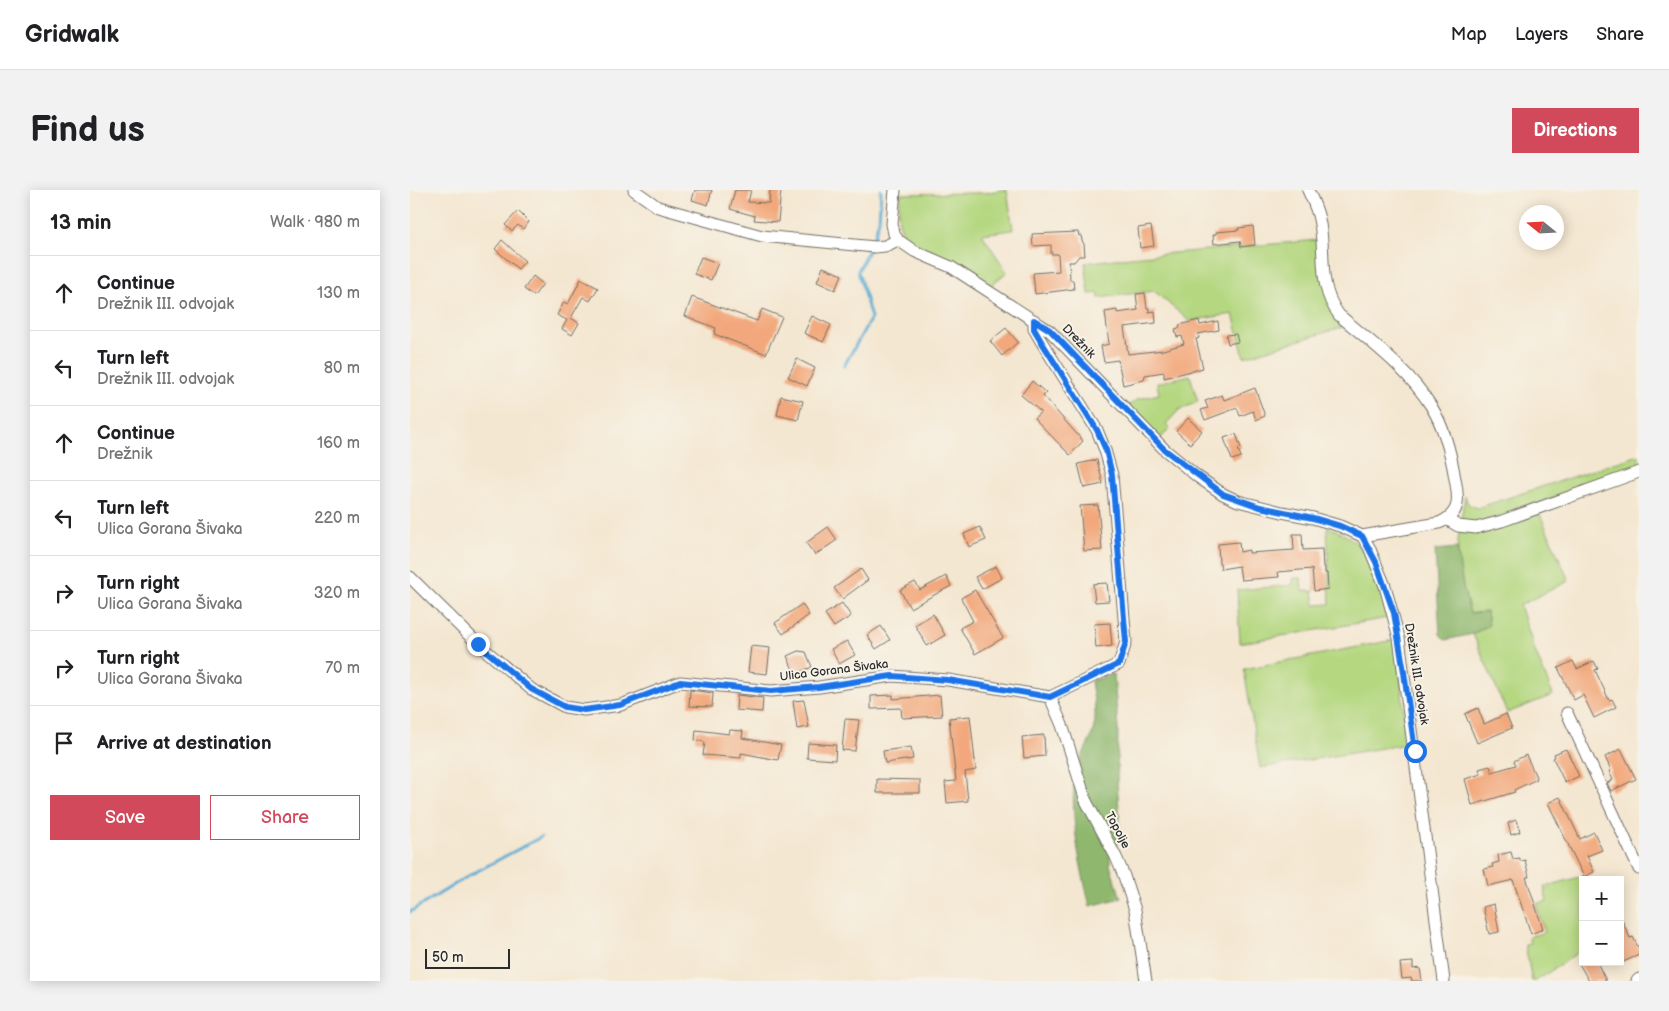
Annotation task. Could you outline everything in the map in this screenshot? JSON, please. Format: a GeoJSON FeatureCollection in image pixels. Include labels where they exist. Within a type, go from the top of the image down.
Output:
{"type":"FeatureCollection","features":[{"type":"Feature","properties":{"kind":"street"},"geometry":{"type":"LineString","coordinates":[[634,190],[658,207],[762,236],[875,248],[898,240],[894,234],[892,224],[895,190]]}},
{"type":"Feature","properties":{"kind":"street"},"geometry":{"type":"LineString","coordinates":[[1308,190],[1319,218],[1324,284],[1331,304],[1339,315],[1412,380],[1432,408],[1442,428],[1452,459],[1457,490],[1457,506],[1448,520],[1439,524],[1362,536]]}},
{"type":"Feature","properties":{"kind":"street","name":"Drežnik"},"geometry":{"type":"LineString","coordinates":[[898,240],[914,251],[951,267],[1050,330],[1165,450],[1223,494],[1238,500],[1340,526],[1362,536]]}},
{"type":"Feature","properties":{"kind":"street"},"geometry":{"type":"LineString","coordinates":[[1034,320],[1034,329],[1097,430],[1106,450],[1112,475],[1126,642],[1119,664],[1050,697]]}},
{"type":"Feature","properties":{"kind":"street"},"geometry":{"type":"LineString","coordinates":[[1448,520],[1458,526],[1476,528],[1502,521],[1639,472]]}},
{"type":"Feature","properties":{"kind":"street","name":"Drežnik III. odvojak"},"geometry":{"type":"LineString","coordinates":[[1362,536],[1369,547],[1385,586],[1399,638],[1444,981]]}},
{"type":"Feature","properties":{"kind":"street","name":"Ulica Gorana Šivaka"},"geometry":{"type":"LineString","coordinates":[[410,577],[478,644],[531,689],[565,707],[584,710],[620,705],[680,682],[771,691],[819,687],[892,676],[948,680],[1050,697]]}},
{"type":"Feature","properties":{"kind":"street","name":"Topolje"},"geometry":{"type":"LineString","coordinates":[[1050,697],[1062,725],[1086,801],[1113,850],[1124,876],[1135,910],[1146,981]]}},
{"type":"Feature","properties":{"kind":"street"},"geometry":{"type":"LineString","coordinates":[[1566,713],[1639,869]]}},
{"type":"Feature","properties":{"kind":"green space"},"geometry":{"type":"Polygon","coordinates":[[[1007,190],[1013,230],[982,234],[1007,272],[990,286],[967,271],[915,244],[903,233],[899,223],[901,194],[984,193],[1007,190]]]}},
{"type":"Feature","properties":{"kind":"green space"},"geometry":{"type":"Polygon","coordinates":[[[1317,240],[1334,317],[1343,327],[1244,357],[1233,314],[1189,321],[1154,291],[1099,298],[1098,293],[1089,294],[1085,263],[1130,257],[1317,240]]]}},
{"type":"Feature","properties":{"kind":"green space"},"geometry":{"type":"Polygon","coordinates":[[[1190,375],[1198,402],[1179,410],[1166,424],[1170,428],[1160,439],[1128,406],[1138,399],[1159,394],[1157,383],[1190,375]]]}},
{"type":"Feature","properties":{"kind":"green space"},"geometry":{"type":"Polygon","coordinates":[[[1639,455],[1639,468],[1500,517],[1474,523],[1461,520],[1465,496],[1468,504],[1477,508],[1639,455]]]}},
{"type":"Feature","properties":{"kind":"green space"},"geometry":{"type":"Polygon","coordinates":[[[1539,512],[1569,581],[1520,605],[1535,651],[1553,695],[1507,713],[1473,634],[1489,625],[1487,612],[1470,613],[1459,563],[1459,532],[1480,531],[1539,512]]]}},
{"type":"Feature","properties":{"kind":"green space"},"geometry":{"type":"Polygon","coordinates":[[[1327,527],[1342,533],[1354,541],[1363,551],[1376,575],[1388,618],[1240,643],[1237,590],[1293,585],[1293,578],[1301,578],[1302,591],[1313,591],[1315,605],[1330,604],[1327,527]]]}},
{"type":"Feature","properties":{"kind":"green space"},"geometry":{"type":"Polygon","coordinates":[[[1457,548],[1463,586],[1470,613],[1487,612],[1489,625],[1473,634],[1445,640],[1440,634],[1435,550],[1457,548]]]}},
{"type":"Feature","properties":{"kind":"green space"},"geometry":{"type":"Polygon","coordinates":[[[1394,640],[1400,673],[1407,744],[1260,768],[1244,669],[1394,640]]]}},
{"type":"Feature","properties":{"kind":"green space"},"geometry":{"type":"Polygon","coordinates":[[[1114,674],[1118,729],[1117,781],[1121,837],[1110,856],[1110,865],[1121,898],[1090,906],[1077,844],[1073,797],[1074,781],[1077,768],[1091,737],[1094,725],[1095,706],[1091,681],[1114,674]]]}},
{"type":"Feature","properties":{"kind":"green space"},"geometry":{"type":"Polygon","coordinates":[[[1579,877],[1579,952],[1536,981],[1532,981],[1525,945],[1530,943],[1528,937],[1545,932],[1536,904],[1547,901],[1544,887],[1579,877]]]}},
{"type":"Feature","properties":{"kind":"building"},"geometry":{"type":"Polygon","coordinates":[[[695,190],[712,190],[708,205],[692,200],[695,190]]]}},
{"type":"Feature","properties":{"kind":"building"},"geometry":{"type":"Polygon","coordinates":[[[735,190],[751,190],[748,202],[769,203],[770,190],[781,190],[778,222],[754,220],[755,216],[730,209],[735,190]]]}},
{"type":"Feature","properties":{"kind":"building"},"geometry":{"type":"Polygon","coordinates":[[[518,211],[529,222],[523,229],[518,225],[512,231],[505,225],[518,211]]]}},
{"type":"Feature","properties":{"kind":"building"},"geometry":{"type":"Polygon","coordinates":[[[1151,226],[1154,246],[1140,248],[1138,228],[1151,226]]]}},
{"type":"Feature","properties":{"kind":"building"},"geometry":{"type":"Polygon","coordinates":[[[1253,226],[1255,245],[1241,247],[1240,241],[1214,244],[1213,235],[1216,232],[1239,230],[1238,228],[1253,226]]]}},
{"type":"Feature","properties":{"kind":"building"},"geometry":{"type":"Polygon","coordinates":[[[1078,232],[1084,244],[1085,256],[1079,256],[1074,262],[1069,262],[1070,280],[1073,280],[1074,289],[1035,294],[1033,273],[1059,271],[1058,254],[1051,254],[1051,245],[1033,246],[1032,234],[1078,232]]]}},
{"type":"Feature","properties":{"kind":"building"},"geometry":{"type":"Polygon","coordinates":[[[502,240],[525,261],[518,269],[495,249],[502,240]]]}},
{"type":"Feature","properties":{"kind":"building"},"geometry":{"type":"Polygon","coordinates":[[[701,257],[718,263],[711,280],[694,274],[701,257]]]}},
{"type":"Feature","properties":{"kind":"building"},"geometry":{"type":"Polygon","coordinates":[[[823,267],[842,275],[835,290],[817,282],[823,267]]]}},
{"type":"Feature","properties":{"kind":"building"},"geometry":{"type":"Polygon","coordinates":[[[533,276],[543,284],[534,296],[524,289],[533,276]]]}},
{"type":"Feature","properties":{"kind":"building"},"geometry":{"type":"Polygon","coordinates":[[[581,279],[598,288],[590,301],[583,297],[571,318],[579,323],[572,335],[562,329],[567,320],[557,315],[564,302],[568,304],[581,279]]]}},
{"type":"Feature","properties":{"kind":"building"},"geometry":{"type":"Polygon","coordinates":[[[1145,293],[1147,308],[1149,308],[1149,312],[1155,311],[1156,323],[1124,327],[1128,354],[1163,350],[1184,344],[1182,336],[1177,337],[1175,329],[1180,328],[1179,325],[1199,320],[1200,325],[1218,321],[1219,330],[1198,334],[1199,338],[1196,339],[1203,368],[1164,378],[1164,372],[1145,375],[1144,380],[1123,385],[1118,360],[1104,362],[1101,346],[1109,344],[1105,312],[1117,310],[1117,313],[1138,310],[1136,294],[1145,293]]]}},
{"type":"Feature","properties":{"kind":"building"},"geometry":{"type":"Polygon","coordinates":[[[692,297],[757,321],[762,309],[782,317],[766,354],[714,334],[716,328],[685,316],[692,297]]]}},
{"type":"Feature","properties":{"kind":"building"},"geometry":{"type":"Polygon","coordinates":[[[812,316],[831,325],[823,342],[804,333],[812,316]]]}},
{"type":"Feature","properties":{"kind":"building"},"geometry":{"type":"Polygon","coordinates":[[[1006,328],[1018,342],[1002,356],[990,341],[1006,328]]]}},
{"type":"Feature","properties":{"kind":"building"},"geometry":{"type":"Polygon","coordinates":[[[1236,334],[1238,342],[1228,344],[1226,335],[1236,334]]]}},
{"type":"Feature","properties":{"kind":"building"},"geometry":{"type":"Polygon","coordinates":[[[797,359],[815,368],[807,386],[788,377],[797,359]]]}},
{"type":"Feature","properties":{"kind":"building"},"geometry":{"type":"Polygon","coordinates":[[[1032,381],[1046,393],[1043,396],[1083,441],[1070,455],[1034,418],[1041,412],[1021,395],[1032,381]]]}},
{"type":"Feature","properties":{"kind":"building"},"geometry":{"type":"Polygon","coordinates":[[[1255,388],[1265,416],[1256,420],[1253,411],[1240,416],[1237,408],[1205,420],[1201,410],[1208,408],[1205,401],[1222,395],[1224,400],[1255,388]]]}},
{"type":"Feature","properties":{"kind":"building"},"geometry":{"type":"Polygon","coordinates":[[[781,396],[803,401],[798,420],[777,415],[781,396]]]}},
{"type":"Feature","properties":{"kind":"building"},"geometry":{"type":"Polygon","coordinates":[[[1188,418],[1202,431],[1190,444],[1176,431],[1188,418]]]}},
{"type":"Feature","properties":{"kind":"building"},"geometry":{"type":"Polygon","coordinates":[[[1236,434],[1241,448],[1238,449],[1241,457],[1232,460],[1224,438],[1236,434]]]}},
{"type":"Feature","properties":{"kind":"building"},"geometry":{"type":"Polygon","coordinates":[[[1097,460],[1103,484],[1084,488],[1078,464],[1097,460]]]}},
{"type":"Feature","properties":{"kind":"building"},"geometry":{"type":"Polygon","coordinates":[[[1098,505],[1102,550],[1084,551],[1080,506],[1098,505]]]}},
{"type":"Feature","properties":{"kind":"building"},"geometry":{"type":"Polygon","coordinates":[[[828,527],[837,540],[815,555],[806,543],[828,527]]]}},
{"type":"Feature","properties":{"kind":"building"},"geometry":{"type":"Polygon","coordinates":[[[980,527],[986,540],[969,547],[964,534],[980,527]]]}},
{"type":"Feature","properties":{"kind":"building"},"geometry":{"type":"Polygon","coordinates":[[[1293,534],[1302,534],[1303,550],[1322,549],[1323,567],[1325,567],[1325,573],[1327,573],[1328,589],[1314,591],[1312,569],[1278,572],[1279,577],[1241,580],[1239,566],[1221,569],[1218,544],[1239,542],[1240,552],[1249,550],[1249,553],[1294,550],[1293,534]]]}},
{"type":"Feature","properties":{"kind":"building"},"geometry":{"type":"Polygon","coordinates":[[[996,566],[1002,578],[982,589],[975,577],[996,566]]]}},
{"type":"Feature","properties":{"kind":"building"},"geometry":{"type":"Polygon","coordinates":[[[861,569],[868,580],[842,599],[834,588],[861,569]]]}},
{"type":"Feature","properties":{"kind":"building"},"geometry":{"type":"Polygon","coordinates":[[[946,576],[951,586],[910,608],[900,590],[915,582],[920,590],[946,576]]]}},
{"type":"Feature","properties":{"kind":"building"},"geometry":{"type":"Polygon","coordinates":[[[1107,583],[1109,601],[1095,602],[1093,584],[1107,583]]]}},
{"type":"Feature","properties":{"kind":"building"},"geometry":{"type":"Polygon","coordinates":[[[975,590],[1003,638],[975,654],[960,628],[973,621],[961,598],[975,590]]]}},
{"type":"Feature","properties":{"kind":"building"},"geometry":{"type":"Polygon","coordinates":[[[842,603],[851,616],[834,627],[825,614],[842,603]]]}},
{"type":"Feature","properties":{"kind":"building"},"geometry":{"type":"Polygon","coordinates":[[[802,604],[809,615],[783,634],[775,623],[802,604]]]}},
{"type":"Feature","properties":{"kind":"building"},"geometry":{"type":"Polygon","coordinates":[[[933,614],[945,635],[927,646],[915,625],[933,614]]]}},
{"type":"Feature","properties":{"kind":"building"},"geometry":{"type":"Polygon","coordinates":[[[1110,623],[1112,646],[1096,648],[1094,624],[1110,623]]]}},
{"type":"Feature","properties":{"kind":"building"},"geometry":{"type":"Polygon","coordinates":[[[881,626],[890,640],[876,649],[867,635],[881,626]]]}},
{"type":"Feature","properties":{"kind":"building"},"geometry":{"type":"Polygon","coordinates":[[[847,641],[855,655],[839,664],[831,649],[847,641]]]}},
{"type":"Feature","properties":{"kind":"building"},"geometry":{"type":"Polygon","coordinates":[[[751,646],[770,648],[767,674],[748,672],[751,646]]]}},
{"type":"Feature","properties":{"kind":"building"},"geometry":{"type":"Polygon","coordinates":[[[798,651],[806,652],[812,667],[795,674],[787,656],[798,651]]]}},
{"type":"Feature","properties":{"kind":"building"},"geometry":{"type":"Polygon","coordinates":[[[1573,661],[1577,669],[1594,661],[1598,669],[1595,670],[1609,700],[1612,699],[1616,707],[1594,718],[1583,695],[1574,700],[1558,668],[1573,661]]]}},
{"type":"Feature","properties":{"kind":"building"},"geometry":{"type":"Polygon","coordinates":[[[690,690],[713,693],[712,707],[689,706],[690,690]]]}},
{"type":"Feature","properties":{"kind":"building"},"geometry":{"type":"Polygon","coordinates":[[[737,695],[763,698],[762,712],[736,710],[737,695]]]}},
{"type":"Feature","properties":{"kind":"building"},"geometry":{"type":"Polygon","coordinates":[[[893,695],[893,699],[940,695],[942,716],[902,718],[901,708],[871,709],[871,696],[893,695]]]}},
{"type":"Feature","properties":{"kind":"building"},"geometry":{"type":"Polygon","coordinates":[[[804,700],[809,727],[797,729],[793,701],[804,700]]]}},
{"type":"Feature","properties":{"kind":"building"},"geometry":{"type":"Polygon","coordinates":[[[1478,708],[1484,724],[1506,714],[1512,728],[1477,743],[1465,714],[1478,708]]]}},
{"type":"Feature","properties":{"kind":"building"},"geometry":{"type":"Polygon","coordinates":[[[970,716],[976,770],[965,772],[968,801],[947,803],[945,782],[956,781],[949,718],[970,716]]]}},
{"type":"Feature","properties":{"kind":"building"},"geometry":{"type":"Polygon","coordinates":[[[845,719],[859,720],[855,751],[842,750],[845,719]]]}},
{"type":"Feature","properties":{"kind":"building"},"geometry":{"type":"Polygon","coordinates":[[[696,730],[729,734],[730,730],[743,731],[742,738],[781,745],[778,760],[741,753],[741,758],[703,755],[705,742],[695,740],[696,730]]]}},
{"type":"Feature","properties":{"kind":"building"},"geometry":{"type":"Polygon","coordinates":[[[1044,735],[1045,756],[1024,758],[1022,737],[1044,735]]]}},
{"type":"Feature","properties":{"kind":"building"},"geometry":{"type":"Polygon","coordinates":[[[808,743],[836,745],[835,760],[807,758],[808,743]]]}},
{"type":"Feature","properties":{"kind":"building"},"geometry":{"type":"Polygon","coordinates":[[[911,747],[913,759],[885,763],[883,751],[911,747]]]}},
{"type":"Feature","properties":{"kind":"building"},"geometry":{"type":"Polygon","coordinates":[[[1566,749],[1579,776],[1565,783],[1553,758],[1555,757],[1554,754],[1566,749]]]}},
{"type":"Feature","properties":{"kind":"building"},"geometry":{"type":"Polygon","coordinates":[[[1621,749],[1636,779],[1611,791],[1607,783],[1613,780],[1605,757],[1621,749]]]}},
{"type":"Feature","properties":{"kind":"building"},"geometry":{"type":"Polygon","coordinates":[[[1526,755],[1537,779],[1514,790],[1515,792],[1472,805],[1465,779],[1481,774],[1479,769],[1490,766],[1492,772],[1516,765],[1514,761],[1526,755]]]}},
{"type":"Feature","properties":{"kind":"building"},"geometry":{"type":"Polygon","coordinates":[[[877,779],[920,780],[920,793],[877,793],[877,779]]]}},
{"type":"Feature","properties":{"kind":"building"},"geometry":{"type":"Polygon","coordinates":[[[1560,797],[1580,839],[1594,832],[1602,850],[1587,856],[1594,872],[1584,876],[1548,803],[1560,797]]]}},
{"type":"Feature","properties":{"kind":"building"},"geometry":{"type":"Polygon","coordinates":[[[1516,820],[1520,832],[1511,835],[1508,823],[1516,820]]]}},
{"type":"Feature","properties":{"kind":"building"},"geometry":{"type":"Polygon","coordinates":[[[1511,852],[1513,859],[1520,858],[1520,861],[1525,860],[1529,877],[1526,877],[1543,929],[1531,934],[1513,880],[1488,886],[1484,869],[1493,867],[1492,864],[1499,862],[1498,855],[1511,852]]]}},
{"type":"Feature","properties":{"kind":"building"},"geometry":{"type":"Polygon","coordinates":[[[1494,904],[1499,932],[1489,934],[1483,907],[1494,904]]]}},
{"type":"Feature","properties":{"kind":"building"},"geometry":{"type":"Polygon","coordinates":[[[1624,925],[1630,938],[1633,937],[1639,949],[1639,955],[1624,962],[1624,925]]]}},
{"type":"Feature","properties":{"kind":"building"},"geometry":{"type":"Polygon","coordinates":[[[1413,962],[1413,969],[1420,968],[1422,981],[1412,981],[1411,978],[1402,979],[1400,963],[1413,962]]]}},
{"type":"Feature","properties":{"kind":"building"},"geometry":{"type":"Polygon","coordinates":[[[1580,966],[1599,966],[1606,981],[1589,981],[1580,966]]]}},
{"type":"Feature","properties":{"kind":"waterway"},"geometry":{"type":"LineString","coordinates":[[872,243],[879,220],[881,190]]}},
{"type":"Feature","properties":{"kind":"waterway"},"geometry":{"type":"LineString","coordinates":[[844,366],[871,318],[858,271],[869,249]]}},
{"type":"Feature","properties":{"kind":"waterway"},"geometry":{"type":"LineString","coordinates":[[410,912],[470,875],[541,837]]}},
{"type":"Feature","properties":{"kind":"route"},"geometry":{"type":"LineString","coordinates":[[478,644],[531,689],[565,707],[584,710],[620,705],[680,682],[771,691],[819,687],[892,676],[948,680],[1050,697],[1119,664],[1126,642],[1112,475],[1106,450],[1097,430],[1034,329],[1034,320],[1050,330],[1165,450],[1198,477],[1223,494],[1260,507],[1313,518],[1340,526],[1362,536],[1376,562],[1394,613],[1415,751]]}}]}
